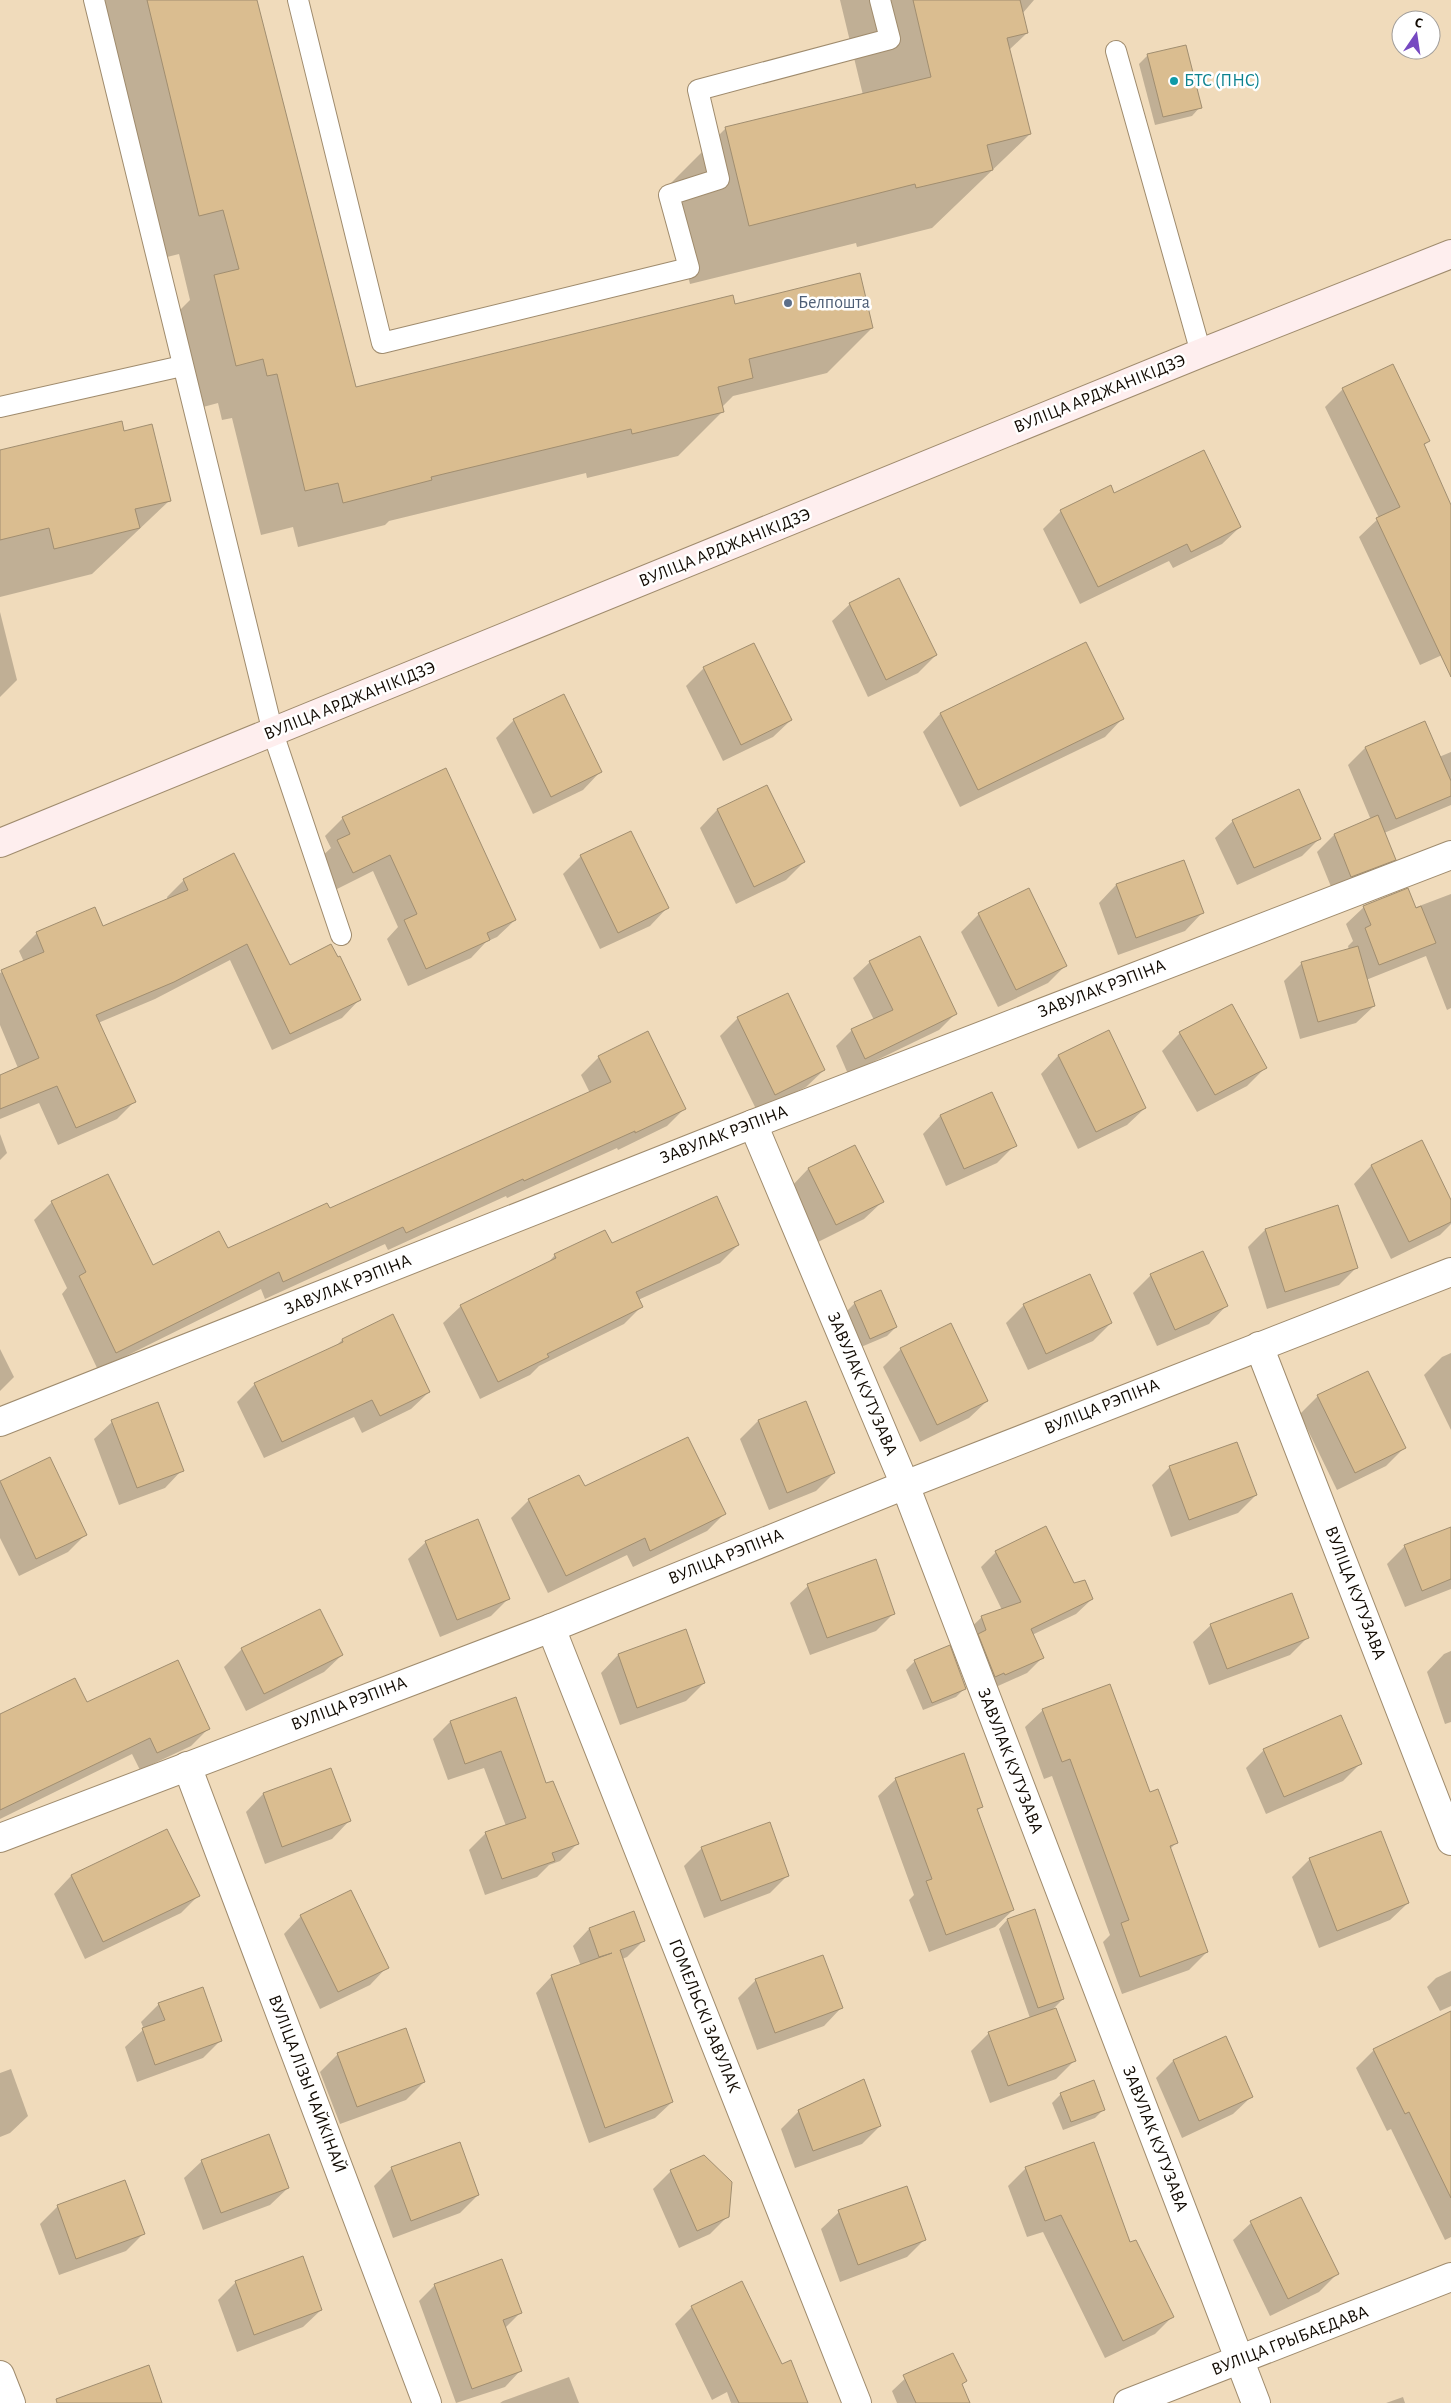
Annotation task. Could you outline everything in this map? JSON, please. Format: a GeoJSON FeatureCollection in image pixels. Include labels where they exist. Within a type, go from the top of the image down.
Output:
{"type":"FeatureCollection","features":[{"type":"Feature","properties":{"kind":"main road","name":"ВУЛІЦА АРДЖАНІКІДЗЭ"},"geometry":{"type":"LineString","coordinates":[[0,843],[1201,353],[1451,254]]}},
{"type":"Feature","properties":{"kind":"street","name":"ЗАВУЛАК РЭПІНА"},"geometry":{"type":"LineString","coordinates":[[0,1422],[753,1124],[1451,855]]}},
{"type":"Feature","properties":{"kind":"street","name":"ЗАВУЛАК КУТУЗАВА"},"geometry":{"type":"LineString","coordinates":[[753,1124],[905,1485],[1256,2403]]}},
{"type":"Feature","properties":{"kind":"street","name":"ВУЛІЦА РЭПІНА"},"geometry":{"type":"LineString","coordinates":[[0,1838],[551,1628],[905,1485],[1451,1272]]}},
{"type":"Feature","properties":{"kind":"street","name":"ВУЛІЦА КУТУЗАВА"},"geometry":{"type":"LineString","coordinates":[[1259,1346],[1451,1841]]}},
{"type":"Feature","properties":{"kind":"street","name":"ГОМЕЛЬСКІ ЗАВУЛАК"},"geometry":{"type":"LineString","coordinates":[[551,1628],[857,2403]]}},
{"type":"Feature","properties":{"kind":"street","name":"ВУЛІЦА ЛІЗЫ ЧАЙКІНАЙ"},"geometry":{"type":"LineString","coordinates":[[187,1766],[427,2403]]}},
{"type":"Feature","properties":{"kind":"street","name":"ВУЛІЦА ГРЫБАЕДАВА"},"geometry":{"type":"LineString","coordinates":[[1128,2403],[1451,2278]]}},
{"type":"Feature","properties":{"kind":"street"},"geometry":{"type":"LineString","coordinates":[[0,2375],[11,2403]]}},
{"type":"Feature","properties":{"kind":"lane"},"geometry":{"type":"LineString","coordinates":[[94,0],[273,733],[341,935]]}},
{"type":"Feature","properties":{"kind":"lane"},"geometry":{"type":"LineString","coordinates":[[298,0],[382,343],[689,268],[669,195],[719,179],[698,90],[890,39],[880,0]]}},
{"type":"Feature","properties":{"kind":"lane"},"geometry":{"type":"LineString","coordinates":[[1116,51],[1201,353]]}},
{"type":"Feature","properties":{"kind":"lane"},"geometry":{"type":"LineString","coordinates":[[0,407],[182,366]]}},
{"type":"Feature","properties":{"kind":"building"},"geometry":{"type":"Polygon","coordinates":[[[147,0],[257,0],[356,387],[733,295],[735,304],[860,273],[873,328],[749,359],[753,378],[718,387],[724,412],[632,434],[631,429],[431,477],[432,480],[343,503],[338,483],[305,491],[277,374],[267,376],[263,359],[236,366],[214,275],[239,269],[223,210],[199,216],[147,0]]]}},
{"type":"Feature","properties":{"kind":"building"},"geometry":{"type":"Polygon","coordinates":[[[913,0],[1020,0],[1028,33],[1007,38],[1031,134],[987,145],[993,170],[916,188],[915,184],[749,226],[725,127],[931,77],[913,0]]]}},
{"type":"Feature","properties":{"kind":"building","name":"БТС (ПНС)"},"geometry":{"type":"Polygon","coordinates":[[[1186,45],[1202,108],[1163,117],[1147,54],[1186,45]]]}},
{"type":"Feature","properties":{"kind":"building"},"geometry":{"type":"Polygon","coordinates":[[[1393,364],[1430,441],[1424,444],[1451,505],[1451,677],[1376,518],[1400,507],[1342,388],[1393,364]]]}},
{"type":"Feature","properties":{"kind":"building"},"geometry":{"type":"Polygon","coordinates":[[[122,421],[124,431],[152,424],[171,501],[135,509],[140,528],[54,549],[49,528],[0,540],[0,450],[122,421]]]}},
{"type":"Feature","properties":{"kind":"building"},"geometry":{"type":"Polygon","coordinates":[[[1204,450],[1241,527],[1191,552],[1187,544],[1098,587],[1060,510],[1111,485],[1114,493],[1204,450]]]}},
{"type":"Feature","properties":{"kind":"building"},"geometry":{"type":"Polygon","coordinates":[[[899,578],[937,655],[886,680],[849,603],[899,578]]]}},
{"type":"Feature","properties":{"kind":"building"},"geometry":{"type":"Polygon","coordinates":[[[1086,642],[1124,719],[978,790],[940,713],[1086,642]]]}},
{"type":"Feature","properties":{"kind":"building"},"geometry":{"type":"Polygon","coordinates":[[[754,643],[792,720],[741,745],[703,667],[754,643]]]}},
{"type":"Feature","properties":{"kind":"building"},"geometry":{"type":"Polygon","coordinates":[[[564,694],[602,772],[551,797],[513,719],[564,694]]]}},
{"type":"Feature","properties":{"kind":"building"},"geometry":{"type":"Polygon","coordinates":[[[1425,721],[1451,781],[1451,796],[1396,819],[1365,747],[1425,721]]]}},
{"type":"Feature","properties":{"kind":"building"},"geometry":{"type":"Polygon","coordinates":[[[446,768],[516,920],[487,933],[490,940],[426,969],[404,920],[417,914],[390,855],[353,873],[337,840],[350,834],[342,817],[446,768]]]}},
{"type":"Feature","properties":{"kind":"building"},"geometry":{"type":"Polygon","coordinates":[[[767,785],[805,862],[754,887],[717,809],[767,785]]]}},
{"type":"Feature","properties":{"kind":"building"},"geometry":{"type":"Polygon","coordinates":[[[1299,789],[1321,839],[1254,868],[1232,820],[1299,789]]]}},
{"type":"Feature","properties":{"kind":"building"},"geometry":{"type":"Polygon","coordinates":[[[1378,815],[1396,860],[1351,877],[1334,834],[1378,815]]]}},
{"type":"Feature","properties":{"kind":"building"},"geometry":{"type":"Polygon","coordinates":[[[631,831],[669,908],[618,933],[580,855],[631,831]]]}},
{"type":"Feature","properties":{"kind":"building"},"geometry":{"type":"Polygon","coordinates":[[[234,853],[290,965],[331,944],[338,957],[340,956],[361,1000],[290,1034],[247,944],[174,982],[96,1015],[136,1102],[76,1128],[57,1086],[0,1109],[0,1075],[39,1058],[1,970],[44,952],[36,932],[95,907],[103,926],[188,890],[183,879],[234,853]]]}},
{"type":"Feature","properties":{"kind":"building"},"geometry":{"type":"Polygon","coordinates":[[[1184,860],[1204,913],[1136,938],[1116,884],[1184,860]]]}},
{"type":"Feature","properties":{"kind":"building"},"geometry":{"type":"Polygon","coordinates":[[[1029,888],[1067,966],[1016,990],[978,913],[1029,888]]]}},
{"type":"Feature","properties":{"kind":"building"},"geometry":{"type":"Polygon","coordinates":[[[1408,888],[1416,908],[1421,906],[1436,943],[1379,965],[1365,928],[1371,925],[1363,906],[1408,888]]]}},
{"type":"Feature","properties":{"kind":"building"},"geometry":{"type":"Polygon","coordinates":[[[920,936],[957,1014],[865,1059],[851,1029],[893,1010],[869,961],[920,936]]]}},
{"type":"Feature","properties":{"kind":"building"},"geometry":{"type":"Polygon","coordinates":[[[1358,946],[1375,1006],[1318,1022],[1301,962],[1358,946]]]}},
{"type":"Feature","properties":{"kind":"building"},"geometry":{"type":"Polygon","coordinates":[[[788,993],[825,1070],[775,1095],[737,1017],[788,993]]]}},
{"type":"Feature","properties":{"kind":"building"},"geometry":{"type":"Polygon","coordinates":[[[1232,1004],[1267,1068],[1215,1095],[1179,1032],[1232,1004]]]}},
{"type":"Feature","properties":{"kind":"building"},"geometry":{"type":"Polygon","coordinates":[[[1109,1030],[1146,1108],[1096,1132],[1058,1055],[1109,1030]]]}},
{"type":"Feature","properties":{"kind":"building"},"geometry":{"type":"Polygon","coordinates":[[[648,1031],[686,1109],[524,1181],[523,1179],[406,1233],[403,1227],[283,1282],[279,1272],[116,1353],[79,1276],[86,1272],[51,1201],[108,1174],[153,1265],[219,1231],[228,1248],[327,1203],[330,1208],[611,1082],[598,1056],[648,1031]]]}},
{"type":"Feature","properties":{"kind":"building"},"geometry":{"type":"Polygon","coordinates":[[[992,1092],[1017,1146],[964,1169],[940,1115],[992,1092]]]}},
{"type":"Feature","properties":{"kind":"building"},"geometry":{"type":"Polygon","coordinates":[[[1422,1140],[1451,1200],[1451,1222],[1409,1242],[1371,1165],[1422,1140]]]}},
{"type":"Feature","properties":{"kind":"building"},"geometry":{"type":"Polygon","coordinates":[[[855,1145],[884,1202],[836,1225],[808,1168],[855,1145]]]}},
{"type":"Feature","properties":{"kind":"building"},"geometry":{"type":"Polygon","coordinates":[[[717,1196],[739,1245],[636,1292],[643,1307],[547,1354],[549,1357],[498,1382],[460,1305],[556,1258],[554,1254],[605,1230],[612,1243],[717,1196]]]}},
{"type":"Feature","properties":{"kind":"building"},"geometry":{"type":"Polygon","coordinates":[[[1338,1205],[1358,1268],[1285,1292],[1265,1229],[1338,1205]]]}},
{"type":"Feature","properties":{"kind":"building"},"geometry":{"type":"Polygon","coordinates":[[[1203,1251],[1228,1306],[1175,1330],[1150,1274],[1203,1251]]]}},
{"type":"Feature","properties":{"kind":"building"},"geometry":{"type":"Polygon","coordinates":[[[1090,1274],[1112,1323],[1046,1354],[1023,1304],[1090,1274]]]}},
{"type":"Feature","properties":{"kind":"building"},"geometry":{"type":"Polygon","coordinates":[[[881,1290],[897,1327],[870,1339],[854,1302],[881,1290]]]}},
{"type":"Feature","properties":{"kind":"building"},"geometry":{"type":"Polygon","coordinates":[[[393,1314],[430,1392],[380,1416],[372,1400],[282,1442],[254,1383],[343,1342],[342,1339],[393,1314]]]}},
{"type":"Feature","properties":{"kind":"building"},"geometry":{"type":"Polygon","coordinates":[[[951,1323],[988,1401],[937,1425],[900,1348],[951,1323]]]}},
{"type":"Feature","properties":{"kind":"building"},"geometry":{"type":"Polygon","coordinates":[[[1368,1371],[1406,1448],[1355,1473],[1317,1395],[1368,1371]]]}},
{"type":"Feature","properties":{"kind":"building"},"geometry":{"type":"Polygon","coordinates":[[[806,1401],[835,1473],[787,1493],[758,1420],[806,1401]]]}},
{"type":"Feature","properties":{"kind":"building"},"geometry":{"type":"Polygon","coordinates":[[[158,1402],[184,1471],[137,1488],[111,1420],[158,1402]]]}},
{"type":"Feature","properties":{"kind":"building"},"geometry":{"type":"Polygon","coordinates":[[[688,1437],[726,1514],[650,1551],[645,1538],[566,1576],[528,1499],[579,1475],[585,1486],[688,1437]]]}},
{"type":"Feature","properties":{"kind":"building"},"geometry":{"type":"Polygon","coordinates":[[[1237,1442],[1257,1495],[1189,1520],[1169,1466],[1237,1442]]]}},
{"type":"Feature","properties":{"kind":"building"},"geometry":{"type":"Polygon","coordinates":[[[50,1457],[87,1535],[36,1559],[0,1481],[50,1457]]]}},
{"type":"Feature","properties":{"kind":"building"},"geometry":{"type":"Polygon","coordinates":[[[478,1519],[510,1599],[457,1620],[425,1541],[478,1519]]]}},
{"type":"Feature","properties":{"kind":"building"},"geometry":{"type":"Polygon","coordinates":[[[1046,1526],[1074,1583],[1085,1580],[1093,1599],[1031,1629],[1044,1658],[1005,1675],[1004,1673],[995,1677],[978,1634],[986,1630],[981,1616],[1021,1602],[995,1551],[1046,1526]]]}},
{"type":"Feature","properties":{"kind":"building"},"geometry":{"type":"Polygon","coordinates":[[[1451,1527],[1451,1579],[1422,1591],[1404,1545],[1451,1527]]]}},
{"type":"Feature","properties":{"kind":"building"},"geometry":{"type":"Polygon","coordinates":[[[876,1559],[895,1614],[827,1638],[807,1584],[876,1559]]]}},
{"type":"Feature","properties":{"kind":"building"},"geometry":{"type":"Polygon","coordinates":[[[1292,1593],[1309,1638],[1227,1669],[1210,1624],[1292,1593]]]}},
{"type":"Feature","properties":{"kind":"building"},"geometry":{"type":"Polygon","coordinates":[[[320,1609],[343,1655],[264,1694],[241,1648],[320,1609]]]}},
{"type":"Feature","properties":{"kind":"building"},"geometry":{"type":"Polygon","coordinates":[[[686,1629],[705,1683],[637,1708],[618,1654],[686,1629]]]}},
{"type":"Feature","properties":{"kind":"building"},"geometry":{"type":"Polygon","coordinates":[[[950,1645],[966,1689],[932,1703],[914,1660],[950,1645]]]}},
{"type":"Feature","properties":{"kind":"building"},"geometry":{"type":"Polygon","coordinates":[[[178,1660],[210,1729],[157,1753],[150,1738],[0,1810],[0,1714],[75,1678],[87,1702],[178,1660]]]}},
{"type":"Feature","properties":{"kind":"building"},"geometry":{"type":"Polygon","coordinates":[[[1110,1684],[1150,1792],[1158,1789],[1178,1843],[1170,1846],[1208,1952],[1140,1977],[1121,1923],[1129,1920],[1070,1759],[1062,1762],[1042,1709],[1110,1684]]]}},
{"type":"Feature","properties":{"kind":"building"},"geometry":{"type":"Polygon","coordinates":[[[516,1697],[546,1783],[553,1781],[579,1844],[552,1853],[555,1861],[502,1879],[485,1832],[526,1818],[501,1751],[465,1764],[450,1721],[516,1697]]]}},
{"type":"Feature","properties":{"kind":"building"},"geometry":{"type":"Polygon","coordinates":[[[1341,1715],[1362,1764],[1284,1797],[1263,1749],[1341,1715]]]}},
{"type":"Feature","properties":{"kind":"building"},"geometry":{"type":"Polygon","coordinates":[[[964,1753],[983,1807],[977,1809],[1014,1910],[946,1935],[926,1881],[932,1879],[895,1778],[964,1753]]]}},
{"type":"Feature","properties":{"kind":"building"},"geometry":{"type":"Polygon","coordinates":[[[331,1768],[351,1821],[282,1847],[263,1793],[331,1768]]]}},
{"type":"Feature","properties":{"kind":"building"},"geometry":{"type":"Polygon","coordinates":[[[770,1822],[789,1876],[721,1901],[701,1847],[770,1822]]]}},
{"type":"Feature","properties":{"kind":"building"},"geometry":{"type":"Polygon","coordinates":[[[167,1829],[200,1896],[103,1942],[71,1875],[167,1829]]]}},
{"type":"Feature","properties":{"kind":"building"},"geometry":{"type":"Polygon","coordinates":[[[1381,1831],[1409,1903],[1337,1931],[1309,1858],[1381,1831]]]}},
{"type":"Feature","properties":{"kind":"building"},"geometry":{"type":"Polygon","coordinates":[[[351,1890],[389,1968],[338,1992],[300,1915],[351,1890]]]}},
{"type":"Feature","properties":{"kind":"building"},"geometry":{"type":"Polygon","coordinates":[[[1035,1909],[1064,1999],[1038,2008],[1007,1919],[1035,1909]]]}},
{"type":"Feature","properties":{"kind":"building"},"geometry":{"type":"Polygon","coordinates":[[[634,1911],[645,1941],[620,1950],[673,2102],[605,2128],[551,1975],[612,1953],[599,1957],[589,1928],[634,1911]]]}},
{"type":"Feature","properties":{"kind":"building"},"geometry":{"type":"Polygon","coordinates":[[[823,1955],[843,2008],[775,2033],[755,1979],[823,1955]]]}},
{"type":"Feature","properties":{"kind":"building"},"geometry":{"type":"Polygon","coordinates":[[[203,1987],[222,2041],[155,2065],[142,2028],[165,2020],[158,2003],[203,1987]]]}},
{"type":"Feature","properties":{"kind":"building"},"geometry":{"type":"Polygon","coordinates":[[[1056,2008],[1076,2061],[1008,2086],[988,2032],[1056,2008]]]}},
{"type":"Feature","properties":{"kind":"building"},"geometry":{"type":"Polygon","coordinates":[[[1451,2011],[1451,2198],[1409,2112],[1405,2114],[1373,2049],[1451,2011]]]}},
{"type":"Feature","properties":{"kind":"building"},"geometry":{"type":"Polygon","coordinates":[[[406,2028],[425,2082],[357,2107],[337,2053],[406,2028]]]}},
{"type":"Feature","properties":{"kind":"building"},"geometry":{"type":"Polygon","coordinates":[[[1226,2036],[1253,2097],[1199,2121],[1173,2060],[1226,2036]]]}},
{"type":"Feature","properties":{"kind":"building"},"geometry":{"type":"Polygon","coordinates":[[[864,2079],[881,2126],[813,2151],[798,2110],[864,2079]]]}},
{"type":"Feature","properties":{"kind":"building"},"geometry":{"type":"Polygon","coordinates":[[[1094,2080],[1105,2110],[1071,2122],[1060,2093],[1094,2080]]]}},
{"type":"Feature","properties":{"kind":"building"},"geometry":{"type":"Polygon","coordinates":[[[269,2134],[289,2188],[221,2213],[201,2160],[269,2134]]]}},
{"type":"Feature","properties":{"kind":"building"},"geometry":{"type":"Polygon","coordinates":[[[460,2142],[479,2195],[411,2221],[391,2167],[460,2142]]]}},
{"type":"Feature","properties":{"kind":"building"},"geometry":{"type":"Polygon","coordinates":[[[1094,2142],[1130,2242],[1136,2240],[1174,2317],[1123,2341],[1061,2215],[1045,2221],[1025,2167],[1094,2142]]]}},
{"type":"Feature","properties":{"kind":"building"},"geometry":{"type":"Polygon","coordinates":[[[704,2155],[732,2182],[729,2217],[697,2231],[670,2170],[704,2155]]]}},
{"type":"Feature","properties":{"kind":"building"},"geometry":{"type":"Polygon","coordinates":[[[125,2180],[145,2234],[76,2259],[57,2205],[125,2180]]]}},
{"type":"Feature","properties":{"kind":"building"},"geometry":{"type":"Polygon","coordinates":[[[907,2186],[926,2240],[858,2265],[838,2210],[907,2186]]]}},
{"type":"Feature","properties":{"kind":"building"},"geometry":{"type":"Polygon","coordinates":[[[1301,2197],[1339,2274],[1288,2299],[1250,2221],[1301,2197]]]}},
{"type":"Feature","properties":{"kind":"building"},"geometry":{"type":"Polygon","coordinates":[[[303,2256],[322,2310],[254,2335],[235,2281],[303,2256]]]}},
{"type":"Feature","properties":{"kind":"building"},"geometry":{"type":"Polygon","coordinates":[[[502,2259],[522,2313],[503,2320],[522,2371],[472,2389],[434,2284],[502,2259]]]}},
{"type":"Feature","properties":{"kind":"building"},"geometry":{"type":"Polygon","coordinates":[[[742,2281],[782,2364],[791,2360],[808,2403],[739,2403],[691,2306],[742,2281]]]}},
{"type":"Feature","properties":{"kind":"building"},"geometry":{"type":"Polygon","coordinates":[[[953,2353],[967,2381],[962,2384],[970,2403],[916,2403],[903,2375],[953,2353]]]}},
{"type":"Feature","properties":{"kind":"building"},"geometry":{"type":"Polygon","coordinates":[[[149,2365],[162,2403],[57,2403],[56,2399],[149,2365]]]}},
{"type":"Feature","properties":{"kind":"place","name":"БТС (ПНС)"},"geometry":{"type":"Point","coordinates":[1174,81]}},
{"type":"Feature","properties":{"kind":"place","name":"Белпошта"},"geometry":{"type":"Point","coordinates":[788,303]}}]}
